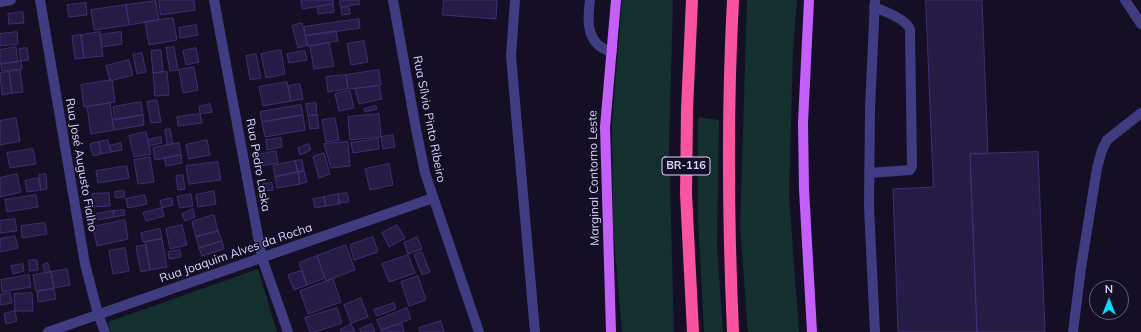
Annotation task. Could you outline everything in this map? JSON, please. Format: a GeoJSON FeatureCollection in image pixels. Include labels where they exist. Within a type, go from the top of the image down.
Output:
{"type":"FeatureCollection","features":[{"type":"Feature","properties":{"kind":"highway","name":"BR-116"},"geometry":{"type":"LineString","coordinates":[[692,0],[687,109],[686,194],[693,332]]}},
{"type":"Feature","properties":{"kind":"highway"},"geometry":{"type":"LineString","coordinates":[[733,0],[730,44],[729,149],[730,256],[733,332]]}},
{"type":"Feature","properties":{"kind":"main road","name":"Marginal Contorno Leste"},"geometry":{"type":"LineString","coordinates":[[611,332],[605,127],[616,0]]}},
{"type":"Feature","properties":{"kind":"main road"},"geometry":{"type":"LineString","coordinates":[[809,0],[804,116],[804,189],[812,332]]}},
{"type":"Feature","properties":{"kind":"street"},"geometry":{"type":"LineString","coordinates":[[0,2],[11,0]]}},
{"type":"Feature","properties":{"kind":"street","name":"Rua José Augusto Fialho"},"geometry":{"type":"LineString","coordinates":[[40,0],[85,264],[98,314],[105,332]]}},
{"type":"Feature","properties":{"kind":"street","name":"Rua Pedro Laska"},"geometry":{"type":"LineString","coordinates":[[214,0],[262,258],[288,332]]}},
{"type":"Feature","properties":{"kind":"street","name":"Rua Sílvio Pinto Ribeiro"},"geometry":{"type":"LineString","coordinates":[[394,0],[420,151],[433,198],[479,332]]}},
{"type":"Feature","properties":{"kind":"street"},"geometry":{"type":"LineString","coordinates":[[515,0],[511,56],[535,332]]}},
{"type":"Feature","properties":{"kind":"street"},"geometry":{"type":"LineString","coordinates":[[590,0],[588,15],[589,29],[598,45],[604,50],[612,52]]}},
{"type":"Feature","properties":{"kind":"street"},"geometry":{"type":"LineString","coordinates":[[1125,0],[1141,24]]}},
{"type":"Feature","properties":{"kind":"street"},"geometry":{"type":"LineString","coordinates":[[869,173],[910,170],[912,166],[910,30],[908,25],[874,4],[870,109],[869,173],[869,207],[875,332]]}},
{"type":"Feature","properties":{"kind":"street"},"geometry":{"type":"LineString","coordinates":[[1073,332],[1096,168],[1107,140],[1141,113]]}},
{"type":"Feature","properties":{"kind":"street","name":"Rua Joaquim Alves da Rocha"},"geometry":{"type":"LineString","coordinates":[[48,332],[433,198]]}},
{"type":"Feature","properties":{"kind":"green space"},"geometry":{"type":"Polygon","coordinates":[[[622,0],[673,0],[669,146],[674,332],[622,332],[613,227],[612,125],[622,0]]]}},
{"type":"Feature","properties":{"kind":"green space"},"geometry":{"type":"Polygon","coordinates":[[[747,0],[797,0],[793,52],[789,195],[799,332],[748,332],[740,227],[747,0]]]}},
{"type":"Feature","properties":{"kind":"green space"},"geometry":{"type":"Polygon","coordinates":[[[698,117],[719,120],[717,246],[723,332],[704,332],[698,219],[698,117]]]}},
{"type":"Feature","properties":{"kind":"green space"},"geometry":{"type":"Polygon","coordinates":[[[258,269],[277,332],[111,332],[108,322],[258,269]]]}},
{"type":"Feature","properties":{"kind":"building"},"geometry":{"type":"Polygon","coordinates":[[[159,0],[194,0],[195,10],[161,15],[159,0]]]}},
{"type":"Feature","properties":{"kind":"building"},"geometry":{"type":"Polygon","coordinates":[[[301,0],[333,0],[333,4],[303,9],[301,0]]]}},
{"type":"Feature","properties":{"kind":"building"},"geometry":{"type":"Polygon","coordinates":[[[340,0],[359,0],[360,4],[341,7],[340,0]]]}},
{"type":"Feature","properties":{"kind":"building"},"geometry":{"type":"Polygon","coordinates":[[[444,0],[497,0],[496,19],[443,15],[444,0]]]}},
{"type":"Feature","properties":{"kind":"building"},"geometry":{"type":"Polygon","coordinates":[[[926,0],[982,0],[988,154],[970,154],[977,332],[898,332],[893,189],[933,187],[926,0]]]}},
{"type":"Feature","properties":{"kind":"building"},"geometry":{"type":"Polygon","coordinates":[[[156,1],[159,20],[129,25],[126,5],[156,1]]]}},
{"type":"Feature","properties":{"kind":"building"},"geometry":{"type":"Polygon","coordinates":[[[86,3],[87,15],[69,17],[67,5],[86,3]]]}},
{"type":"Feature","properties":{"kind":"building"},"geometry":{"type":"Polygon","coordinates":[[[333,4],[334,12],[318,14],[317,7],[333,4]]]}},
{"type":"Feature","properties":{"kind":"building"},"geometry":{"type":"Polygon","coordinates":[[[126,5],[129,25],[94,30],[91,10],[126,5]]]}},
{"type":"Feature","properties":{"kind":"building"},"geometry":{"type":"Polygon","coordinates":[[[349,7],[350,14],[342,15],[341,8],[349,7]]]}},
{"type":"Feature","properties":{"kind":"building"},"geometry":{"type":"Polygon","coordinates":[[[23,12],[24,23],[9,24],[8,14],[23,12]]]}},
{"type":"Feature","properties":{"kind":"building"},"geometry":{"type":"Polygon","coordinates":[[[173,18],[177,40],[149,45],[145,22],[173,18]]]}},
{"type":"Feature","properties":{"kind":"building"},"geometry":{"type":"Polygon","coordinates":[[[359,19],[360,28],[305,36],[304,27],[359,19]]]}},
{"type":"Feature","properties":{"kind":"building"},"geometry":{"type":"Polygon","coordinates":[[[302,23],[308,45],[298,48],[292,26],[302,23]]]}},
{"type":"Feature","properties":{"kind":"building"},"geometry":{"type":"Polygon","coordinates":[[[196,25],[198,35],[180,38],[179,28],[196,25]]]}},
{"type":"Feature","properties":{"kind":"building"},"geometry":{"type":"Polygon","coordinates":[[[336,31],[338,41],[307,46],[305,36],[336,31]]]}},
{"type":"Feature","properties":{"kind":"building"},"geometry":{"type":"Polygon","coordinates":[[[17,32],[18,44],[0,46],[0,34],[17,32]]]}},
{"type":"Feature","properties":{"kind":"building"},"geometry":{"type":"Polygon","coordinates":[[[100,32],[103,56],[84,58],[81,35],[100,32]]]}},
{"type":"Feature","properties":{"kind":"building"},"geometry":{"type":"Polygon","coordinates":[[[121,32],[122,44],[102,47],[100,35],[121,32]]]}},
{"type":"Feature","properties":{"kind":"building"},"geometry":{"type":"Polygon","coordinates":[[[81,35],[84,58],[75,59],[72,36],[81,35]]]}},
{"type":"Feature","properties":{"kind":"building"},"geometry":{"type":"Polygon","coordinates":[[[364,41],[368,62],[351,65],[347,44],[364,41]]]}},
{"type":"Feature","properties":{"kind":"building"},"geometry":{"type":"Polygon","coordinates":[[[329,43],[334,66],[314,69],[310,47],[329,43]]]}},
{"type":"Feature","properties":{"kind":"building"},"geometry":{"type":"Polygon","coordinates":[[[16,47],[18,62],[0,64],[0,50],[16,47]]]}},
{"type":"Feature","properties":{"kind":"building"},"geometry":{"type":"Polygon","coordinates":[[[174,47],[178,70],[170,71],[166,48],[174,47]]]}},
{"type":"Feature","properties":{"kind":"building"},"geometry":{"type":"Polygon","coordinates":[[[27,48],[29,60],[21,61],[19,49],[27,48]]]}},
{"type":"Feature","properties":{"kind":"building"},"geometry":{"type":"Polygon","coordinates":[[[196,48],[199,62],[186,65],[183,51],[196,48]]]}},
{"type":"Feature","properties":{"kind":"building"},"geometry":{"type":"Polygon","coordinates":[[[161,50],[163,72],[153,73],[151,51],[161,50]]]}},
{"type":"Feature","properties":{"kind":"building"},"geometry":{"type":"Polygon","coordinates":[[[281,50],[285,74],[266,78],[261,54],[281,50]]]}},
{"type":"Feature","properties":{"kind":"building"},"geometry":{"type":"Polygon","coordinates":[[[305,51],[307,60],[289,63],[287,54],[305,51]]]}},
{"type":"Feature","properties":{"kind":"building"},"geometry":{"type":"Polygon","coordinates":[[[142,53],[146,72],[137,74],[133,55],[142,53]]]}},
{"type":"Feature","properties":{"kind":"building"},"geometry":{"type":"Polygon","coordinates":[[[256,54],[261,78],[250,80],[246,56],[256,54]]]}},
{"type":"Feature","properties":{"kind":"building"},"geometry":{"type":"Polygon","coordinates":[[[129,60],[133,75],[110,81],[106,66],[129,60]]]}},
{"type":"Feature","properties":{"kind":"building"},"geometry":{"type":"Polygon","coordinates":[[[21,61],[22,69],[2,71],[1,64],[21,61]]]}},
{"type":"Feature","properties":{"kind":"building"},"geometry":{"type":"Polygon","coordinates":[[[194,67],[198,90],[183,93],[179,70],[194,67]]]}},
{"type":"Feature","properties":{"kind":"building"},"geometry":{"type":"Polygon","coordinates":[[[20,70],[23,92],[12,93],[9,72],[20,70]]]}},
{"type":"Feature","properties":{"kind":"building"},"geometry":{"type":"Polygon","coordinates":[[[379,70],[381,85],[348,89],[346,75],[379,70]]]}},
{"type":"Feature","properties":{"kind":"building"},"geometry":{"type":"Polygon","coordinates":[[[9,72],[12,93],[2,95],[0,73],[9,72]]]}},
{"type":"Feature","properties":{"kind":"building"},"geometry":{"type":"Polygon","coordinates":[[[167,72],[169,95],[155,96],[153,73],[167,72]]]}},
{"type":"Feature","properties":{"kind":"building"},"geometry":{"type":"Polygon","coordinates":[[[346,75],[348,89],[328,92],[326,77],[346,75]]]}},
{"type":"Feature","properties":{"kind":"building"},"geometry":{"type":"Polygon","coordinates":[[[112,80],[115,102],[84,107],[81,85],[112,80]]]}},
{"type":"Feature","properties":{"kind":"building"},"geometry":{"type":"Polygon","coordinates":[[[287,82],[291,101],[263,106],[259,87],[287,82]]]}},
{"type":"Feature","properties":{"kind":"building"},"geometry":{"type":"Polygon","coordinates":[[[300,84],[303,99],[291,101],[288,86],[300,84]]]}},
{"type":"Feature","properties":{"kind":"building"},"geometry":{"type":"Polygon","coordinates":[[[379,86],[382,99],[359,104],[355,89],[379,86]]]}},
{"type":"Feature","properties":{"kind":"building"},"geometry":{"type":"Polygon","coordinates":[[[350,91],[354,108],[339,111],[335,94],[350,91]]]}},
{"type":"Feature","properties":{"kind":"building"},"geometry":{"type":"Polygon","coordinates":[[[157,100],[161,122],[151,123],[147,102],[157,100]]]}},
{"type":"Feature","properties":{"kind":"building"},"geometry":{"type":"Polygon","coordinates":[[[141,102],[143,115],[115,120],[113,107],[141,102]]]}},
{"type":"Feature","properties":{"kind":"building"},"geometry":{"type":"Polygon","coordinates":[[[110,103],[114,130],[91,134],[87,107],[110,103]]]}},
{"type":"Feature","properties":{"kind":"building"},"geometry":{"type":"Polygon","coordinates":[[[316,103],[317,115],[308,116],[306,104],[316,103]]]}},
{"type":"Feature","properties":{"kind":"building"},"geometry":{"type":"Polygon","coordinates":[[[210,104],[212,112],[200,114],[199,107],[210,104]]]}},
{"type":"Feature","properties":{"kind":"building"},"geometry":{"type":"Polygon","coordinates":[[[301,105],[303,115],[262,122],[260,112],[301,105]]]}},
{"type":"Feature","properties":{"kind":"building"},"geometry":{"type":"Polygon","coordinates":[[[376,106],[377,109],[365,112],[364,109],[376,106]]]}},
{"type":"Feature","properties":{"kind":"building"},"geometry":{"type":"Polygon","coordinates":[[[200,114],[202,123],[178,126],[177,117],[200,114]]]}},
{"type":"Feature","properties":{"kind":"building"},"geometry":{"type":"Polygon","coordinates":[[[379,114],[381,137],[350,140],[348,117],[379,114]]]}},
{"type":"Feature","properties":{"kind":"building"},"geometry":{"type":"Polygon","coordinates":[[[143,115],[144,125],[114,130],[112,120],[143,115]]]}},
{"type":"Feature","properties":{"kind":"building"},"geometry":{"type":"Polygon","coordinates":[[[303,115],[305,130],[265,137],[262,122],[303,115]]]}},
{"type":"Feature","properties":{"kind":"building"},"geometry":{"type":"Polygon","coordinates":[[[317,115],[319,128],[310,129],[308,116],[317,115]]]}},
{"type":"Feature","properties":{"kind":"building"},"geometry":{"type":"Polygon","coordinates":[[[16,118],[20,141],[0,145],[0,121],[16,118]]]}},
{"type":"Feature","properties":{"kind":"building"},"geometry":{"type":"Polygon","coordinates":[[[335,118],[339,140],[326,142],[322,120],[335,118]]]}},
{"type":"Feature","properties":{"kind":"building"},"geometry":{"type":"Polygon","coordinates":[[[170,129],[173,144],[167,145],[165,130],[170,129]]]}},
{"type":"Feature","properties":{"kind":"building"},"geometry":{"type":"Polygon","coordinates":[[[146,132],[151,154],[134,157],[129,136],[146,132]]]}},
{"type":"Feature","properties":{"kind":"building"},"geometry":{"type":"Polygon","coordinates":[[[393,135],[395,147],[383,149],[381,137],[393,135]]]}},
{"type":"Feature","properties":{"kind":"building"},"geometry":{"type":"Polygon","coordinates":[[[161,137],[162,143],[149,146],[148,140],[161,137]]]}},
{"type":"Feature","properties":{"kind":"building"},"geometry":{"type":"Polygon","coordinates":[[[281,138],[282,147],[267,150],[266,140],[281,138]]]}},
{"type":"Feature","properties":{"kind":"building"},"geometry":{"type":"Polygon","coordinates":[[[378,139],[379,149],[353,153],[351,143],[378,139]]]}},
{"type":"Feature","properties":{"kind":"building"},"geometry":{"type":"Polygon","coordinates":[[[108,140],[111,152],[101,154],[99,142],[108,140]]]}},
{"type":"Feature","properties":{"kind":"building"},"geometry":{"type":"Polygon","coordinates":[[[207,140],[210,155],[189,159],[186,145],[207,140]]]}},
{"type":"Feature","properties":{"kind":"building"},"geometry":{"type":"Polygon","coordinates":[[[99,142],[101,154],[93,156],[90,144],[99,142]]]}},
{"type":"Feature","properties":{"kind":"building"},"geometry":{"type":"Polygon","coordinates":[[[348,142],[350,166],[331,168],[324,144],[348,142]]]}},
{"type":"Feature","properties":{"kind":"building"},"geometry":{"type":"Polygon","coordinates":[[[121,143],[122,150],[111,152],[109,146],[121,143]]]}},
{"type":"Feature","properties":{"kind":"building"},"geometry":{"type":"Polygon","coordinates":[[[179,143],[181,155],[155,160],[153,148],[179,143]]]}},
{"type":"Feature","properties":{"kind":"building"},"geometry":{"type":"Polygon","coordinates":[[[309,144],[311,150],[300,155],[298,148],[309,144]]]}},
{"type":"Feature","properties":{"kind":"building"},"geometry":{"type":"Polygon","coordinates":[[[33,149],[36,164],[10,168],[7,153],[33,149]]]}},
{"type":"Feature","properties":{"kind":"building"},"geometry":{"type":"Polygon","coordinates":[[[276,151],[278,163],[260,166],[258,155],[276,151]]]}},
{"type":"Feature","properties":{"kind":"building"},"geometry":{"type":"Polygon","coordinates":[[[1038,152],[1045,332],[977,332],[970,154],[1038,152]]]}},
{"type":"Feature","properties":{"kind":"building"},"geometry":{"type":"Polygon","coordinates":[[[324,153],[330,174],[319,178],[313,157],[324,153]]]}},
{"type":"Feature","properties":{"kind":"building"},"geometry":{"type":"Polygon","coordinates":[[[181,155],[182,163],[166,166],[164,158],[181,155]]]}},
{"type":"Feature","properties":{"kind":"building"},"geometry":{"type":"Polygon","coordinates":[[[150,157],[154,182],[138,184],[134,160],[150,157]]]}},
{"type":"Feature","properties":{"kind":"building"},"geometry":{"type":"Polygon","coordinates":[[[302,160],[304,171],[298,172],[295,161],[302,160]]]}},
{"type":"Feature","properties":{"kind":"building"},"geometry":{"type":"Polygon","coordinates":[[[295,161],[298,172],[275,177],[273,166],[295,161]]]}},
{"type":"Feature","properties":{"kind":"building"},"geometry":{"type":"Polygon","coordinates":[[[218,162],[221,180],[189,184],[186,166],[218,162]]]}},
{"type":"Feature","properties":{"kind":"building"},"geometry":{"type":"Polygon","coordinates":[[[389,164],[393,185],[370,190],[365,169],[389,164]]]}},
{"type":"Feature","properties":{"kind":"building"},"geometry":{"type":"Polygon","coordinates":[[[127,166],[129,178],[98,183],[96,171],[127,166]]]}},
{"type":"Feature","properties":{"kind":"building"},"geometry":{"type":"Polygon","coordinates":[[[304,171],[307,182],[300,184],[298,172],[304,171]]]}},
{"type":"Feature","properties":{"kind":"building"},"geometry":{"type":"Polygon","coordinates":[[[298,172],[300,184],[277,188],[275,177],[298,172]]]}},
{"type":"Feature","properties":{"kind":"building"},"geometry":{"type":"Polygon","coordinates":[[[17,174],[21,192],[0,197],[0,178],[17,174]]]}},
{"type":"Feature","properties":{"kind":"building"},"geometry":{"type":"Polygon","coordinates":[[[46,174],[47,189],[41,190],[39,175],[46,174]]]}},
{"type":"Feature","properties":{"kind":"building"},"geometry":{"type":"Polygon","coordinates":[[[183,175],[185,189],[178,190],[176,176],[183,175]]]}},
{"type":"Feature","properties":{"kind":"building"},"geometry":{"type":"Polygon","coordinates":[[[38,178],[41,190],[27,192],[25,181],[38,178]]]}},
{"type":"Feature","properties":{"kind":"building"},"geometry":{"type":"Polygon","coordinates":[[[272,183],[273,190],[264,191],[263,184],[272,183]]]}},
{"type":"Feature","properties":{"kind":"building"},"geometry":{"type":"Polygon","coordinates":[[[124,191],[125,197],[115,198],[115,192],[124,191]]]}},
{"type":"Feature","properties":{"kind":"building"},"geometry":{"type":"Polygon","coordinates":[[[214,191],[216,204],[198,207],[196,195],[214,191]]]}},
{"type":"Feature","properties":{"kind":"building"},"geometry":{"type":"Polygon","coordinates":[[[109,193],[110,206],[93,207],[92,194],[109,193]]]}},
{"type":"Feature","properties":{"kind":"building"},"geometry":{"type":"Polygon","coordinates":[[[347,193],[349,202],[339,203],[338,194],[347,193]]]}},
{"type":"Feature","properties":{"kind":"building"},"geometry":{"type":"Polygon","coordinates":[[[191,194],[193,206],[180,208],[177,197],[191,194]]]}},
{"type":"Feature","properties":{"kind":"building"},"geometry":{"type":"Polygon","coordinates":[[[338,194],[340,204],[326,206],[324,197],[338,194]]]}},
{"type":"Feature","properties":{"kind":"building"},"geometry":{"type":"Polygon","coordinates":[[[36,195],[38,207],[7,212],[5,200],[36,195]]]}},
{"type":"Feature","properties":{"kind":"building"},"geometry":{"type":"Polygon","coordinates":[[[145,195],[147,204],[128,208],[126,199],[145,195]]]}},
{"type":"Feature","properties":{"kind":"building"},"geometry":{"type":"Polygon","coordinates":[[[324,197],[326,206],[315,208],[313,199],[324,197]]]}},
{"type":"Feature","properties":{"kind":"building"},"geometry":{"type":"Polygon","coordinates":[[[172,198],[173,205],[162,208],[160,201],[172,198]]]}},
{"type":"Feature","properties":{"kind":"building"},"geometry":{"type":"Polygon","coordinates":[[[162,208],[164,216],[146,221],[143,213],[162,208]]]}},
{"type":"Feature","properties":{"kind":"building"},"geometry":{"type":"Polygon","coordinates":[[[193,209],[195,217],[185,221],[182,214],[193,209]]]}},
{"type":"Feature","properties":{"kind":"building"},"geometry":{"type":"Polygon","coordinates":[[[124,210],[125,215],[114,217],[113,211],[124,210]]]}},
{"type":"Feature","properties":{"kind":"building"},"geometry":{"type":"Polygon","coordinates":[[[113,211],[114,217],[97,220],[96,214],[113,211]]]}},
{"type":"Feature","properties":{"kind":"building"},"geometry":{"type":"Polygon","coordinates":[[[214,215],[218,231],[196,237],[192,222],[214,215]]]}},
{"type":"Feature","properties":{"kind":"building"},"geometry":{"type":"Polygon","coordinates":[[[15,219],[17,231],[0,233],[0,221],[15,219]]]}},
{"type":"Feature","properties":{"kind":"building"},"geometry":{"type":"Polygon","coordinates":[[[125,220],[128,239],[97,246],[93,227],[125,220]]]}},
{"type":"Feature","properties":{"kind":"building"},"geometry":{"type":"Polygon","coordinates":[[[45,223],[47,234],[22,238],[21,226],[45,223]]]}},
{"type":"Feature","properties":{"kind":"building"},"geometry":{"type":"Polygon","coordinates":[[[182,225],[187,245],[170,249],[166,229],[182,225]]]}},
{"type":"Feature","properties":{"kind":"building"},"geometry":{"type":"Polygon","coordinates":[[[397,225],[405,238],[389,247],[382,233],[397,225]]]}},
{"type":"Feature","properties":{"kind":"building"},"geometry":{"type":"Polygon","coordinates":[[[160,229],[162,239],[143,242],[141,233],[160,229]]]}},
{"type":"Feature","properties":{"kind":"building"},"geometry":{"type":"Polygon","coordinates":[[[218,231],[222,241],[199,248],[196,237],[218,231]]]}},
{"type":"Feature","properties":{"kind":"building"},"geometry":{"type":"Polygon","coordinates":[[[15,236],[18,248],[0,252],[0,239],[15,236]]]}},
{"type":"Feature","properties":{"kind":"building"},"geometry":{"type":"Polygon","coordinates":[[[373,237],[378,252],[354,260],[350,245],[373,237]]]}},
{"type":"Feature","properties":{"kind":"building"},"geometry":{"type":"Polygon","coordinates":[[[417,237],[422,249],[408,254],[404,243],[417,237]]]}},
{"type":"Feature","properties":{"kind":"building"},"geometry":{"type":"Polygon","coordinates":[[[162,239],[167,267],[150,270],[145,242],[162,239]]]}},
{"type":"Feature","properties":{"kind":"building"},"geometry":{"type":"Polygon","coordinates":[[[222,241],[224,249],[202,256],[199,248],[222,241]]]}},
{"type":"Feature","properties":{"kind":"building"},"geometry":{"type":"Polygon","coordinates":[[[146,245],[150,270],[141,272],[136,247],[146,245]]]}},
{"type":"Feature","properties":{"kind":"building"},"geometry":{"type":"Polygon","coordinates":[[[346,245],[355,270],[326,281],[317,256],[346,245]]]}},
{"type":"Feature","properties":{"kind":"building"},"geometry":{"type":"Polygon","coordinates":[[[125,248],[129,271],[113,274],[109,251],[125,248]]]}},
{"type":"Feature","properties":{"kind":"building"},"geometry":{"type":"Polygon","coordinates":[[[180,250],[181,257],[169,259],[168,252],[180,250]]]}},
{"type":"Feature","properties":{"kind":"building"},"geometry":{"type":"Polygon","coordinates":[[[422,252],[430,272],[422,275],[414,255],[422,252]]]}},
{"type":"Feature","properties":{"kind":"building"},"geometry":{"type":"Polygon","coordinates":[[[408,255],[415,273],[389,282],[382,264],[408,255]]]}},
{"type":"Feature","properties":{"kind":"building"},"geometry":{"type":"Polygon","coordinates":[[[317,256],[325,278],[307,285],[299,263],[317,256]]]}},
{"type":"Feature","properties":{"kind":"building"},"geometry":{"type":"Polygon","coordinates":[[[29,260],[37,260],[38,270],[30,271],[29,260]]]}},
{"type":"Feature","properties":{"kind":"building"},"geometry":{"type":"Polygon","coordinates":[[[48,263],[50,272],[45,273],[43,265],[48,263]]]}},
{"type":"Feature","properties":{"kind":"building"},"geometry":{"type":"Polygon","coordinates":[[[23,264],[24,271],[13,274],[11,266],[23,264]]]}},
{"type":"Feature","properties":{"kind":"building"},"geometry":{"type":"Polygon","coordinates":[[[67,269],[70,285],[54,288],[51,272],[67,269]]]}},
{"type":"Feature","properties":{"kind":"building"},"geometry":{"type":"Polygon","coordinates":[[[302,271],[307,285],[294,290],[288,275],[302,271]]]}},
{"type":"Feature","properties":{"kind":"building"},"geometry":{"type":"Polygon","coordinates":[[[51,272],[54,288],[36,291],[33,275],[51,272]]]}},
{"type":"Feature","properties":{"kind":"building"},"geometry":{"type":"Polygon","coordinates":[[[29,275],[31,287],[2,292],[1,280],[29,275]]]}},
{"type":"Feature","properties":{"kind":"building"},"geometry":{"type":"Polygon","coordinates":[[[418,276],[426,300],[409,306],[401,282],[418,276]]]}},
{"type":"Feature","properties":{"kind":"building"},"geometry":{"type":"Polygon","coordinates":[[[333,279],[341,302],[308,314],[300,291],[333,279]]]}},
{"type":"Feature","properties":{"kind":"building"},"geometry":{"type":"Polygon","coordinates":[[[54,289],[56,299],[38,302],[37,292],[54,289]]]}},
{"type":"Feature","properties":{"kind":"building"},"geometry":{"type":"Polygon","coordinates":[[[10,293],[12,303],[0,305],[0,295],[10,293]]]}},
{"type":"Feature","properties":{"kind":"building"},"geometry":{"type":"Polygon","coordinates":[[[32,293],[33,311],[15,311],[14,294],[32,293]]]}},
{"type":"Feature","properties":{"kind":"building"},"geometry":{"type":"Polygon","coordinates":[[[361,298],[368,317],[351,323],[344,305],[361,298]]]}},
{"type":"Feature","properties":{"kind":"building"},"geometry":{"type":"Polygon","coordinates":[[[394,303],[396,309],[377,316],[374,310],[394,303]]]}},
{"type":"Feature","properties":{"kind":"building"},"geometry":{"type":"Polygon","coordinates":[[[337,308],[342,323],[315,332],[310,332],[305,318],[337,308]]]}},
{"type":"Feature","properties":{"kind":"building"},"geometry":{"type":"Polygon","coordinates":[[[407,308],[411,319],[381,330],[377,320],[407,308]]]}},
{"type":"Feature","properties":{"kind":"building"},"geometry":{"type":"Polygon","coordinates":[[[15,311],[17,321],[6,324],[4,314],[15,311]]]}},
{"type":"Feature","properties":{"kind":"building"},"geometry":{"type":"Polygon","coordinates":[[[441,321],[444,332],[420,332],[419,328],[441,321]]]}},
{"type":"Feature","properties":{"kind":"building"},"geometry":{"type":"Polygon","coordinates":[[[351,324],[355,332],[341,332],[340,330],[351,324]]]}},
{"type":"Feature","properties":{"kind":"building"},"geometry":{"type":"Polygon","coordinates":[[[372,324],[375,332],[361,332],[360,329],[372,324]]]}},
{"type":"Feature","properties":{"kind":"building"},"geometry":{"type":"Polygon","coordinates":[[[402,324],[404,332],[382,332],[381,330],[402,324]]]}}]}
